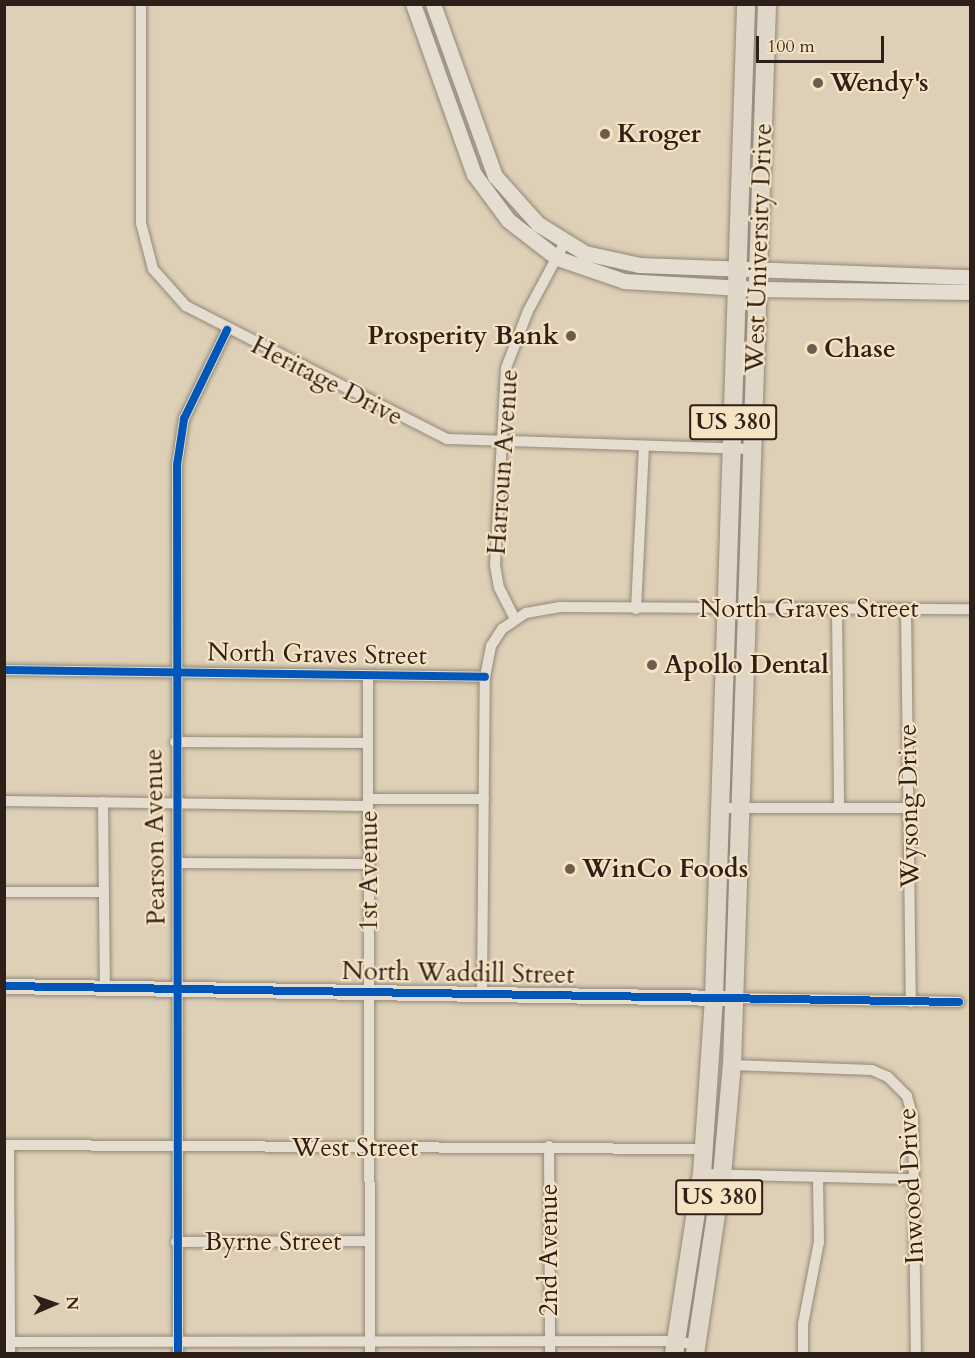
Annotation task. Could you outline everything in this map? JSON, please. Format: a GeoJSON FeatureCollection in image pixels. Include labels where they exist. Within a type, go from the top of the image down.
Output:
{"type":"FeatureCollection","features":[{"type":"Feature","properties":{"kind":"highway","name":"West University Drive"},"geometry":{"type":"LineString","coordinates":[[675,1347],[705,1149],[714,997],[746,4]]}},
{"type":"Feature","properties":{"kind":"highway","name":"West University Drive"},"geometry":{"type":"LineString","coordinates":[[695,1349],[722,1176],[732,1065],[767,4]]}},
{"type":"Feature","properties":{"kind":"street","name":"Heritage Drive"},"geometry":{"type":"LineString","coordinates":[[141,4],[144,242],[153,269],[172,294],[227,330],[426,432],[458,441],[499,444],[752,449]]}},
{"type":"Feature","properties":{"kind":"street"},"geometry":{"type":"LineString","coordinates":[[413,4],[474,174],[508,220],[557,258],[624,281],[812,291],[970,292]]}},
{"type":"Feature","properties":{"kind":"street"},"geometry":{"type":"LineString","coordinates":[[433,4],[495,176],[528,215],[566,242],[619,264],[873,271],[970,277]]}},
{"type":"Feature","properties":{"kind":"street","name":"Harroun Avenue"},"geometry":{"type":"LineString","coordinates":[[515,619],[496,577],[499,444],[506,368],[528,311],[566,242]]}},
{"type":"Feature","properties":{"kind":"street"},"geometry":{"type":"LineString","coordinates":[[812,291],[836,284],[866,285],[873,271]]}},
{"type":"Feature","properties":{"kind":"street","name":"Pearson Avenue"},"geometry":{"type":"LineString","coordinates":[[178,1348],[176,1148],[178,863],[175,804],[175,673],[180,431],[227,330]]}},
{"type":"Feature","properties":{"kind":"street"},"geometry":{"type":"LineString","coordinates":[[636,609],[644,447]]}},
{"type":"Feature","properties":{"kind":"street","name":"North Graves Street"},"geometry":{"type":"LineString","coordinates":[[4,670],[485,677],[494,639],[515,619],[551,608],[970,609]]}},
{"type":"Feature","properties":{"kind":"street"},"geometry":{"type":"LineString","coordinates":[[837,608],[839,807]]}},
{"type":"Feature","properties":{"kind":"street","name":"Wysong Drive"},"geometry":{"type":"LineString","coordinates":[[906,609],[911,1002]]}},
{"type":"Feature","properties":{"kind":"street","name":"1st Avenue"},"geometry":{"type":"LineString","coordinates":[[368,676],[370,1353]]}},
{"type":"Feature","properties":{"kind":"street"},"geometry":{"type":"LineString","coordinates":[[482,995],[485,677]]}},
{"type":"Feature","properties":{"kind":"street"},"geometry":{"type":"LineString","coordinates":[[175,741],[368,743]]}},
{"type":"Feature","properties":{"kind":"street"},"geometry":{"type":"LineString","coordinates":[[4,801],[175,804],[484,799]]}},
{"type":"Feature","properties":{"kind":"street"},"geometry":{"type":"LineString","coordinates":[[103,802],[105,987]]}},
{"type":"Feature","properties":{"kind":"street"},"geometry":{"type":"LineString","coordinates":[[720,808],[909,808]]}},
{"type":"Feature","properties":{"kind":"street"},"geometry":{"type":"LineString","coordinates":[[178,863],[368,864]]}},
{"type":"Feature","properties":{"kind":"street"},"geometry":{"type":"LineString","coordinates":[[4,892],[104,892]]}},
{"type":"Feature","properties":{"kind":"street","name":"North Waddill Street"},"geometry":{"type":"LineString","coordinates":[[4,986],[959,1002]]}},
{"type":"Feature","properties":{"kind":"street","name":"Inwood Drive"},"geometry":{"type":"LineString","coordinates":[[732,1065],[872,1070],[888,1077],[903,1089],[911,1106],[916,1353]]}},
{"type":"Feature","properties":{"kind":"street"},"geometry":{"type":"LineString","coordinates":[[7,1146],[8,1346],[178,1348],[370,1340],[550,1342],[695,1349]]}},
{"type":"Feature","properties":{"kind":"street","name":"West Street"},"geometry":{"type":"LineString","coordinates":[[7,1146],[176,1148],[549,1146],[705,1149]]}},
{"type":"Feature","properties":{"kind":"street","name":"2nd Avenue"},"geometry":{"type":"LineString","coordinates":[[549,1146],[550,1353]]}},
{"type":"Feature","properties":{"kind":"street"},"geometry":{"type":"LineString","coordinates":[[702,1174],[818,1179],[914,1179]]}},
{"type":"Feature","properties":{"kind":"street"},"geometry":{"type":"LineString","coordinates":[[803,1353],[803,1324],[819,1242],[818,1179]]}},
{"type":"Feature","properties":{"kind":"street","name":"Byrne Street"},"geometry":{"type":"LineString","coordinates":[[176,1242],[369,1241]]}},
{"type":"Feature","properties":{"kind":"cycle path"},"geometry":{"type":"LineString","coordinates":[[178,1354],[177,465],[184,419],[227,330]]}},
{"type":"Feature","properties":{"kind":"cycle path"},"geometry":{"type":"LineString","coordinates":[[4,670],[485,677]]}},
{"type":"Feature","properties":{"kind":"cycle path"},"geometry":{"type":"LineString","coordinates":[[4,986],[959,1002]]}},
{"type":"Feature","properties":{"kind":"place","name":"Wendy's"},"geometry":{"type":"Point","coordinates":[818,83]}},
{"type":"Feature","properties":{"kind":"place","name":"Kroger"},"geometry":{"type":"Point","coordinates":[605,134]}},
{"type":"Feature","properties":{"kind":"place","name":"Prosperity Bank"},"geometry":{"type":"Point","coordinates":[571,336]}},
{"type":"Feature","properties":{"kind":"place","name":"Chase"},"geometry":{"type":"Point","coordinates":[812,349]}},
{"type":"Feature","properties":{"kind":"place","name":"Apollo Dental"},"geometry":{"type":"Point","coordinates":[652,665]}},
{"type":"Feature","properties":{"kind":"place","name":"WinCo Foods"},"geometry":{"type":"Point","coordinates":[570,869]}}]}
